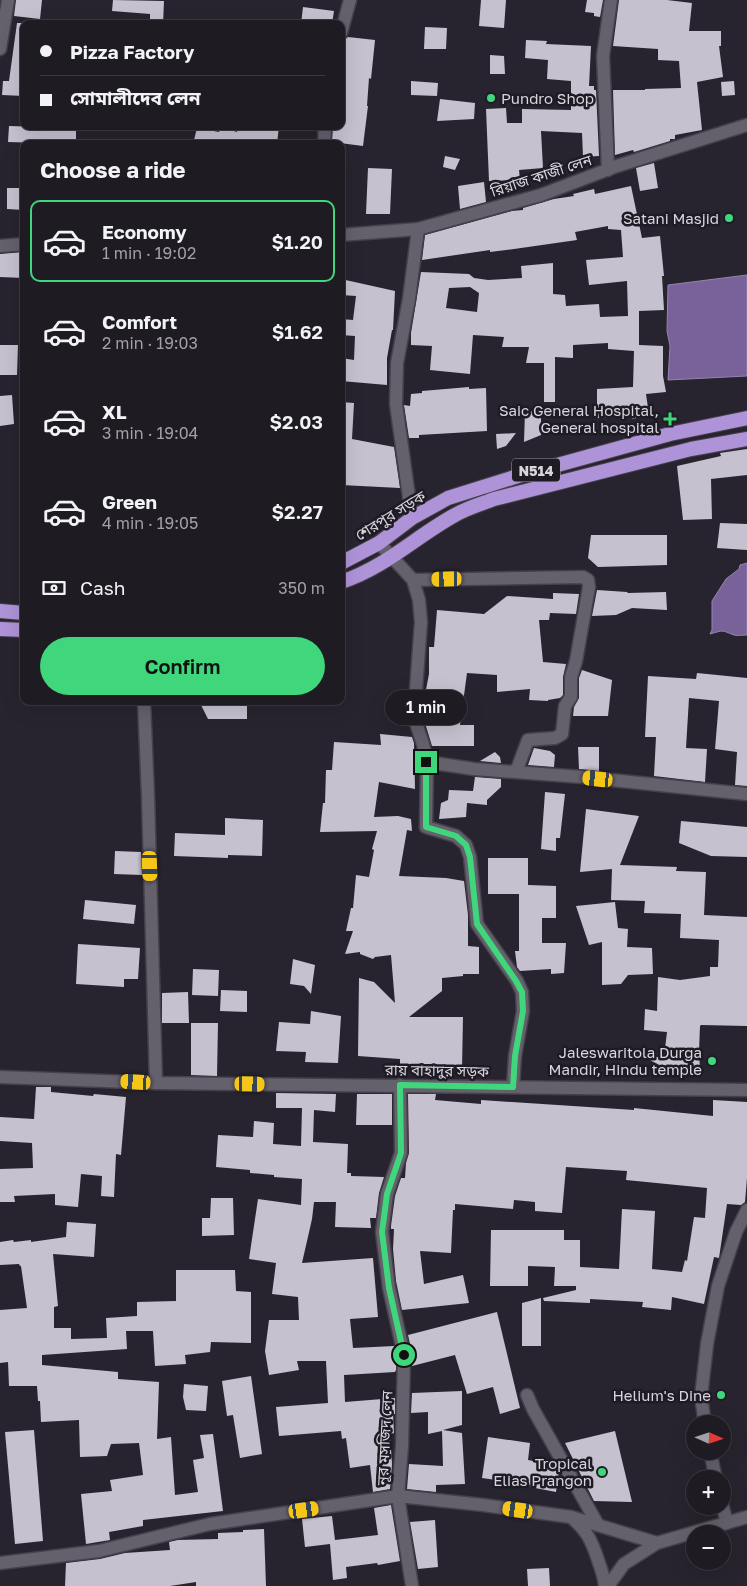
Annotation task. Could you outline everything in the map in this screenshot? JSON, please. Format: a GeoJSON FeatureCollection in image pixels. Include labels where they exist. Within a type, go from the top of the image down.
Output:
{"type":"FeatureCollection","features":[{"type":"Feature","properties":{"kind":"highway","name":"শেরপুর সড়ক"},"geometry":{"type":"LineString","coordinates":[[345,561],[379,544],[412,518],[448,498],[512,477],[670,434],[747,418]]}},
{"type":"Feature","properties":{"kind":"highway","name":"N514"},"geometry":{"type":"LineString","coordinates":[[345,580],[372,570],[440,524],[474,506],[494,499],[691,449],[747,439]]}},
{"type":"Feature","properties":{"kind":"highway"},"geometry":{"type":"LineString","coordinates":[[0,611],[20,613]]}},
{"type":"Feature","properties":{"kind":"highway"},"geometry":{"type":"LineString","coordinates":[[0,629],[20,630]]}},
{"type":"Feature","properties":{"kind":"street"},"geometry":{"type":"LineString","coordinates":[[0,49],[8,0]]}},
{"type":"Feature","properties":{"kind":"street"},"geometry":{"type":"LineString","coordinates":[[345,20],[350,0]]}},
{"type":"Feature","properties":{"kind":"street"},"geometry":{"type":"LineString","coordinates":[[608,170],[603,56],[611,0]]}},
{"type":"Feature","properties":{"kind":"street","name":"রিয়াজ কাজী লেন"},"geometry":{"type":"LineString","coordinates":[[345,235],[418,229],[541,195],[608,170],[747,125]]}},
{"type":"Feature","properties":{"kind":"street"},"geometry":{"type":"LineString","coordinates":[[412,518],[396,404],[397,362],[409,299],[418,229]]}},
{"type":"Feature","properties":{"kind":"street"},"geometry":{"type":"LineString","coordinates":[[0,246],[20,244]]}},
{"type":"Feature","properties":{"kind":"street"},"geometry":{"type":"LineString","coordinates":[[379,544],[412,580],[419,600],[420,622],[414,717],[423,744],[426,762],[426,827],[456,836],[466,845],[470,857],[477,924],[522,992],[523,1011],[515,1056],[513,1087]]}},
{"type":"Feature","properties":{"kind":"street"},"geometry":{"type":"LineString","coordinates":[[412,580],[512,577],[583,577],[588,580],[589,587],[576,661],[571,677],[571,697],[564,706],[562,734],[554,738],[528,740],[516,772]]}},
{"type":"Feature","properties":{"kind":"street"},"geometry":{"type":"LineString","coordinates":[[144,705],[156,1083]]}},
{"type":"Feature","properties":{"kind":"street"},"geometry":{"type":"LineString","coordinates":[[426,762],[474,769],[582,777],[747,794]]}},
{"type":"Feature","properties":{"kind":"street","name":"রায় বাহাদুর সড়ক"},"geometry":{"type":"LineString","coordinates":[[0,1076],[156,1083],[747,1090]]}},
{"type":"Feature","properties":{"kind":"street","name":"নূর মসজিদ লেন"},"geometry":{"type":"LineString","coordinates":[[400,1085],[401,1153],[387,1194],[382,1232],[389,1288],[404,1355],[402,1446],[398,1496],[412,1586]]}},
{"type":"Feature","properties":{"kind":"street"},"geometry":{"type":"LineString","coordinates":[[704,1415],[701,1397],[707,1344],[718,1286],[736,1232],[747,1210]]}},
{"type":"Feature","properties":{"kind":"street"},"geometry":{"type":"LineString","coordinates":[[527,1395],[598,1525]]}},
{"type":"Feature","properties":{"kind":"street"},"geometry":{"type":"LineString","coordinates":[[0,1563],[99,1551],[210,1524],[398,1496],[571,1517],[657,1543]]}},
{"type":"Feature","properties":{"kind":"street"},"geometry":{"type":"LineString","coordinates":[[725,1515],[727,1523]]}},
{"type":"Feature","properties":{"kind":"street"},"geometry":{"type":"LineString","coordinates":[[571,1517],[582,1526],[592,1542],[604,1573],[606,1586]]}},
{"type":"Feature","properties":{"kind":"street"},"geometry":{"type":"LineString","coordinates":[[606,1586],[624,1564],[657,1543],[747,1517]]}},
{"type":"Feature","properties":{"kind":"shaded area"},"geometry":{"type":"Polygon","coordinates":[[[747,275],[747,376],[668,380],[670,346],[667,331],[668,285],[747,275]]]}},
{"type":"Feature","properties":{"kind":"shaded area"},"geometry":{"type":"Polygon","coordinates":[[[747,563],[747,635],[736,635],[722,631],[710,634],[712,630],[712,601],[726,579],[739,569],[740,565],[747,563]]]}},
{"type":"Feature","properties":{"kind":"building"},"geometry":{"type":"Polygon","coordinates":[[[16,0],[42,0],[40,19],[14,16],[16,0]]]}},
{"type":"Feature","properties":{"kind":"building"},"geometry":{"type":"Polygon","coordinates":[[[113,0],[164,1],[163,20],[150,20],[150,14],[112,11],[113,0]]]}},
{"type":"Feature","properties":{"kind":"building"},"geometry":{"type":"Polygon","coordinates":[[[481,0],[506,0],[504,28],[479,26],[481,0]]]}},
{"type":"Feature","properties":{"kind":"building"},"geometry":{"type":"Polygon","coordinates":[[[587,0],[603,0],[600,17],[594,16],[594,13],[585,12],[587,0]]]}},
{"type":"Feature","properties":{"kind":"building"},"geometry":{"type":"Polygon","coordinates":[[[619,0],[667,0],[692,3],[689,31],[721,31],[721,46],[719,46],[723,77],[697,82],[702,130],[675,135],[675,139],[670,139],[670,141],[634,152],[633,150],[615,155],[613,90],[681,88],[679,61],[658,60],[658,49],[613,46],[619,0]]]}},
{"type":"Feature","properties":{"kind":"building"},"geometry":{"type":"Polygon","coordinates":[[[303,7],[334,11],[333,20],[301,20],[303,7]]]}},
{"type":"Feature","properties":{"kind":"building"},"geometry":{"type":"Polygon","coordinates":[[[17,23],[20,23],[20,96],[2,95],[3,81],[9,81],[17,23]]]}},
{"type":"Feature","properties":{"kind":"building"},"geometry":{"type":"Polygon","coordinates":[[[425,27],[447,28],[446,49],[424,49],[425,27]]]}},
{"type":"Feature","properties":{"kind":"building"},"geometry":{"type":"Polygon","coordinates":[[[348,37],[375,40],[371,79],[369,78],[363,146],[345,144],[345,140],[332,140],[333,130],[345,130],[345,39],[348,37]]]}},
{"type":"Feature","properties":{"kind":"building"},"geometry":{"type":"Polygon","coordinates":[[[526,40],[547,41],[546,44],[591,46],[589,86],[594,86],[594,90],[596,90],[599,156],[583,157],[582,133],[541,131],[543,168],[519,170],[520,180],[489,181],[486,109],[506,108],[507,123],[522,123],[522,109],[571,110],[571,81],[547,79],[548,60],[525,58],[526,40]]]}},
{"type":"Feature","properties":{"kind":"building"},"geometry":{"type":"Polygon","coordinates":[[[490,55],[504,56],[505,74],[490,74],[490,55]]]}},
{"type":"Feature","properties":{"kind":"building"},"geometry":{"type":"Polygon","coordinates":[[[411,81],[438,83],[437,96],[411,95],[411,81]]]}},
{"type":"Feature","properties":{"kind":"building"},"geometry":{"type":"Polygon","coordinates":[[[734,81],[735,95],[722,96],[721,82],[734,81]]]}},
{"type":"Feature","properties":{"kind":"building"},"geometry":{"type":"Polygon","coordinates":[[[440,99],[475,103],[474,119],[437,121],[440,99]]]}},
{"type":"Feature","properties":{"kind":"building"},"geometry":{"type":"Polygon","coordinates":[[[9,126],[20,126],[20,130],[76,130],[76,140],[20,140],[20,142],[8,142],[9,126]]]}},
{"type":"Feature","properties":{"kind":"building"},"geometry":{"type":"Polygon","coordinates":[[[196,130],[219,132],[219,130],[230,130],[237,132],[237,130],[279,130],[277,140],[194,140],[196,130]]]}},
{"type":"Feature","properties":{"kind":"building"},"geometry":{"type":"Polygon","coordinates":[[[445,156],[460,159],[455,170],[443,167],[445,156]]]}},
{"type":"Feature","properties":{"kind":"building"},"geometry":{"type":"Polygon","coordinates":[[[654,163],[658,188],[640,191],[636,168],[654,163]]]}},
{"type":"Feature","properties":{"kind":"building"},"geometry":{"type":"Polygon","coordinates":[[[368,168],[392,169],[390,214],[366,214],[368,168]]]}},
{"type":"Feature","properties":{"kind":"building"},"geometry":{"type":"Polygon","coordinates":[[[484,182],[486,202],[460,209],[458,186],[484,182]]]}},
{"type":"Feature","properties":{"kind":"building"},"geometry":{"type":"Polygon","coordinates":[[[631,186],[642,238],[660,236],[664,276],[662,276],[664,310],[639,311],[639,345],[663,346],[663,376],[666,392],[646,394],[649,415],[632,419],[631,416],[597,418],[597,389],[633,387],[634,351],[608,349],[608,343],[573,345],[573,358],[555,357],[555,402],[544,402],[544,363],[526,363],[529,347],[502,347],[504,337],[473,335],[470,374],[430,370],[432,346],[411,345],[411,333],[421,272],[469,274],[474,278],[488,280],[522,278],[521,266],[553,263],[553,294],[565,295],[566,306],[599,304],[600,317],[628,316],[627,281],[589,285],[586,260],[623,257],[621,230],[608,229],[608,226],[575,232],[577,240],[422,260],[425,235],[512,211],[523,210],[523,208],[554,199],[574,196],[573,194],[594,189],[595,194],[631,186]],[[470,287],[449,288],[446,308],[477,312],[479,293],[470,287]]]}},
{"type":"Feature","properties":{"kind":"building"},"geometry":{"type":"Polygon","coordinates":[[[7,188],[20,188],[20,210],[7,209],[7,188]]]}},
{"type":"Feature","properties":{"kind":"building"},"geometry":{"type":"Polygon","coordinates":[[[20,252],[20,278],[0,277],[0,254],[20,252]]]}},
{"type":"Feature","properties":{"kind":"building"},"geometry":{"type":"Polygon","coordinates":[[[345,280],[395,291],[393,330],[387,358],[387,385],[345,381],[345,359],[354,360],[355,336],[345,335],[345,319],[353,320],[356,296],[345,295],[345,280]]]}},
{"type":"Feature","properties":{"kind":"building"},"geometry":{"type":"Polygon","coordinates":[[[0,345],[18,345],[17,375],[0,375],[0,345]]]}},
{"type":"Feature","properties":{"kind":"building"},"geometry":{"type":"Polygon","coordinates":[[[469,387],[469,389],[486,388],[487,431],[419,435],[419,438],[409,438],[404,405],[410,406],[411,394],[422,393],[422,391],[469,387]]]}},
{"type":"Feature","properties":{"kind":"building"},"geometry":{"type":"Polygon","coordinates":[[[12,395],[14,424],[0,426],[0,396],[12,395]]]}},
{"type":"Feature","properties":{"kind":"building"},"geometry":{"type":"Polygon","coordinates":[[[345,402],[354,403],[352,439],[394,447],[400,488],[345,485],[345,402]]]}},
{"type":"Feature","properties":{"kind":"building"},"geometry":{"type":"Polygon","coordinates":[[[525,411],[541,411],[541,435],[524,442],[525,411]]]}},
{"type":"Feature","properties":{"kind":"building"},"geometry":{"type":"Polygon","coordinates":[[[516,433],[506,446],[497,449],[496,434],[516,433]]]}},
{"type":"Feature","properties":{"kind":"building"},"geometry":{"type":"Polygon","coordinates":[[[747,449],[747,475],[711,479],[712,519],[683,520],[677,466],[721,456],[720,453],[747,449]]]}},
{"type":"Feature","properties":{"kind":"building"},"geometry":{"type":"Polygon","coordinates":[[[720,523],[747,524],[747,550],[717,548],[720,523]]]}},
{"type":"Feature","properties":{"kind":"building"},"geometry":{"type":"Polygon","coordinates":[[[591,535],[667,535],[667,565],[598,567],[588,558],[591,535]]]}},
{"type":"Feature","properties":{"kind":"building"},"geometry":{"type":"Polygon","coordinates":[[[597,590],[628,593],[666,592],[667,610],[632,608],[616,615],[592,616],[597,590]]]}},
{"type":"Feature","properties":{"kind":"building"},"geometry":{"type":"Polygon","coordinates":[[[553,593],[579,594],[576,614],[550,613],[549,620],[539,620],[543,662],[566,664],[563,677],[563,695],[560,698],[548,701],[529,700],[530,689],[497,692],[497,675],[467,673],[460,725],[474,725],[474,746],[432,746],[425,723],[425,705],[423,705],[429,674],[429,647],[434,647],[437,610],[484,614],[507,596],[553,599],[553,593]]]}},
{"type":"Feature","properties":{"kind":"building"},"geometry":{"type":"Polygon","coordinates":[[[582,670],[612,680],[608,716],[573,716],[574,707],[579,698],[579,678],[582,670]]]}},
{"type":"Feature","properties":{"kind":"building"},"geometry":{"type":"Polygon","coordinates":[[[697,673],[747,678],[747,786],[735,785],[737,752],[715,749],[719,701],[689,698],[686,748],[707,749],[705,782],[654,776],[656,737],[645,737],[648,676],[696,679],[697,673]]]}},
{"type":"Feature","properties":{"kind":"building"},"geometry":{"type":"Polygon","coordinates":[[[201,705],[247,705],[247,719],[208,719],[201,705]]]}},
{"type":"Feature","properties":{"kind":"building"},"geometry":{"type":"Polygon","coordinates":[[[380,734],[412,737],[414,743],[415,789],[379,782],[374,817],[398,816],[411,819],[412,831],[407,830],[399,876],[446,878],[464,881],[468,915],[468,946],[479,947],[479,974],[463,974],[463,976],[442,978],[442,991],[409,1017],[463,1017],[462,1069],[400,1065],[400,1059],[358,1056],[359,978],[374,982],[395,1003],[391,955],[375,957],[373,959],[360,954],[360,952],[345,954],[353,931],[346,931],[351,908],[353,908],[356,875],[369,877],[374,850],[372,849],[377,831],[320,832],[323,803],[325,803],[326,770],[332,770],[334,742],[381,745],[380,734]]]}},
{"type":"Feature","properties":{"kind":"building"},"geometry":{"type":"Polygon","coordinates":[[[578,747],[599,747],[599,771],[579,769],[578,747]]]}},
{"type":"Feature","properties":{"kind":"building"},"geometry":{"type":"Polygon","coordinates":[[[534,748],[550,751],[555,755],[554,767],[528,765],[534,748]]]}},
{"type":"Feature","properties":{"kind":"building"},"geometry":{"type":"Polygon","coordinates":[[[495,752],[500,757],[501,763],[480,761],[495,752]]]}},
{"type":"Feature","properties":{"kind":"building"},"geometry":{"type":"Polygon","coordinates":[[[475,777],[501,779],[501,787],[487,800],[487,805],[467,803],[466,817],[439,819],[441,803],[448,800],[449,790],[473,791],[475,777]]]}},
{"type":"Feature","properties":{"kind":"building"},"geometry":{"type":"Polygon","coordinates":[[[545,792],[565,794],[560,838],[556,838],[556,851],[541,849],[545,792]]]}},
{"type":"Feature","properties":{"kind":"building"},"geometry":{"type":"Polygon","coordinates":[[[586,809],[639,816],[620,865],[677,867],[676,871],[706,872],[704,915],[747,917],[747,1026],[701,1025],[700,1070],[669,1070],[644,1057],[664,1057],[667,1032],[644,1030],[645,1009],[657,1011],[658,977],[680,980],[710,976],[710,967],[718,967],[719,940],[680,938],[681,914],[644,913],[645,901],[611,900],[612,869],[580,872],[586,809]]]}},
{"type":"Feature","properties":{"kind":"building"},"geometry":{"type":"Polygon","coordinates":[[[225,818],[263,820],[262,856],[228,855],[228,858],[174,856],[175,833],[225,835],[225,818]]]}},
{"type":"Feature","properties":{"kind":"building"},"geometry":{"type":"Polygon","coordinates":[[[681,821],[747,827],[747,857],[711,856],[679,843],[681,821]]]}},
{"type":"Feature","properties":{"kind":"building"},"geometry":{"type":"Polygon","coordinates":[[[115,851],[141,852],[142,875],[114,874],[115,851]]]}},
{"type":"Feature","properties":{"kind":"building"},"geometry":{"type":"Polygon","coordinates":[[[488,858],[528,858],[528,885],[556,886],[556,918],[542,918],[542,943],[566,943],[564,973],[551,974],[551,969],[520,971],[517,967],[515,951],[519,951],[519,894],[488,894],[488,858]]]}},
{"type":"Feature","properties":{"kind":"building"},"geometry":{"type":"Polygon","coordinates":[[[85,900],[136,905],[134,924],[83,919],[85,900]]]}},
{"type":"Feature","properties":{"kind":"building"},"geometry":{"type":"Polygon","coordinates":[[[615,902],[618,928],[628,929],[627,947],[652,948],[653,974],[628,975],[621,984],[602,985],[602,942],[589,945],[576,906],[615,902]]]}},
{"type":"Feature","properties":{"kind":"building"},"geometry":{"type":"Polygon","coordinates":[[[78,944],[140,948],[138,979],[124,979],[124,987],[76,984],[78,944]]]}},
{"type":"Feature","properties":{"kind":"building"},"geometry":{"type":"Polygon","coordinates":[[[293,959],[315,965],[311,994],[304,986],[290,984],[293,959]]]}},
{"type":"Feature","properties":{"kind":"building"},"geometry":{"type":"Polygon","coordinates":[[[193,969],[219,970],[218,996],[192,995],[193,969]]]}},
{"type":"Feature","properties":{"kind":"building"},"geometry":{"type":"Polygon","coordinates":[[[221,990],[247,991],[247,1012],[220,1011],[221,990]]]}},
{"type":"Feature","properties":{"kind":"building"},"geometry":{"type":"Polygon","coordinates":[[[188,992],[189,1023],[162,1023],[162,993],[188,992]]]}},
{"type":"Feature","properties":{"kind":"building"},"geometry":{"type":"Polygon","coordinates":[[[311,1011],[341,1016],[338,1063],[305,1062],[306,1052],[276,1051],[279,1022],[310,1024],[311,1011]]]}},
{"type":"Feature","properties":{"kind":"building"},"geometry":{"type":"Polygon","coordinates":[[[191,1023],[218,1023],[217,1076],[191,1075],[191,1023]]]}},
{"type":"Feature","properties":{"kind":"building"},"geometry":{"type":"Polygon","coordinates":[[[36,1087],[51,1087],[51,1092],[126,1097],[121,1155],[116,1154],[114,1197],[101,1196],[102,1176],[81,1174],[78,1207],[55,1205],[55,1194],[14,1196],[15,1202],[0,1202],[0,1169],[33,1168],[32,1143],[0,1141],[0,1117],[34,1119],[36,1087]]]}},
{"type":"Feature","properties":{"kind":"building"},"geometry":{"type":"Polygon","coordinates":[[[276,1093],[336,1094],[335,1112],[314,1110],[313,1142],[348,1144],[347,1173],[351,1173],[351,1176],[384,1177],[379,1193],[376,1218],[370,1218],[371,1228],[335,1227],[336,1202],[314,1202],[302,1263],[373,1258],[378,1317],[350,1319],[353,1348],[394,1346],[396,1370],[395,1372],[344,1375],[345,1402],[395,1398],[395,1414],[393,1414],[394,1433],[390,1434],[392,1464],[390,1489],[373,1492],[370,1465],[350,1468],[346,1438],[342,1439],[341,1431],[279,1436],[276,1407],[328,1403],[326,1361],[297,1361],[299,1370],[269,1375],[265,1351],[269,1320],[299,1320],[298,1297],[272,1294],[276,1263],[249,1259],[258,1199],[301,1205],[302,1179],[274,1177],[274,1175],[250,1173],[250,1170],[216,1167],[218,1135],[253,1137],[254,1121],[274,1123],[273,1144],[301,1146],[302,1108],[276,1108],[276,1093]]]}},
{"type":"Feature","properties":{"kind":"building"},"geometry":{"type":"Polygon","coordinates":[[[357,1094],[392,1094],[392,1125],[356,1125],[357,1094]]]}},
{"type":"Feature","properties":{"kind":"building"},"geometry":{"type":"Polygon","coordinates":[[[408,1094],[436,1094],[435,1100],[481,1104],[481,1100],[634,1110],[634,1108],[713,1116],[713,1100],[747,1102],[747,1178],[745,1202],[741,1205],[727,1204],[719,1258],[714,1257],[704,1304],[672,1297],[671,1310],[642,1307],[643,1302],[590,1299],[590,1303],[544,1301],[543,1298],[576,1290],[576,1286],[554,1286],[555,1267],[528,1266],[528,1286],[490,1286],[491,1230],[564,1230],[564,1240],[580,1240],[580,1267],[619,1269],[622,1209],[655,1211],[652,1269],[682,1272],[685,1260],[687,1261],[694,1217],[705,1218],[707,1188],[626,1180],[627,1171],[566,1167],[562,1213],[535,1211],[535,1202],[514,1200],[513,1209],[455,1204],[455,1210],[453,1210],[451,1253],[420,1251],[424,1284],[463,1275],[469,1303],[402,1310],[396,1281],[393,1249],[394,1229],[391,1229],[391,1226],[395,1196],[401,1178],[405,1178],[409,1153],[408,1094]]]}},
{"type":"Feature","properties":{"kind":"building"},"geometry":{"type":"Polygon","coordinates":[[[211,1198],[233,1198],[234,1235],[202,1236],[202,1218],[210,1218],[211,1198]]]}},
{"type":"Feature","properties":{"kind":"building"},"geometry":{"type":"Polygon","coordinates":[[[67,1222],[96,1224],[94,1257],[53,1254],[58,1306],[54,1307],[54,1328],[71,1328],[71,1339],[107,1338],[106,1318],[137,1316],[137,1302],[176,1301],[176,1270],[235,1270],[236,1291],[251,1292],[251,1343],[211,1342],[210,1352],[185,1355],[186,1364],[155,1366],[153,1331],[126,1331],[127,1349],[42,1355],[42,1365],[118,1372],[118,1379],[159,1382],[157,1439],[171,1437],[175,1495],[198,1492],[193,1460],[204,1458],[200,1435],[213,1434],[223,1511],[143,1520],[143,1526],[109,1532],[110,1540],[86,1544],[81,1494],[112,1491],[110,1480],[143,1475],[139,1443],[111,1444],[107,1456],[80,1457],[79,1420],[41,1422],[37,1386],[9,1386],[8,1362],[0,1363],[0,1310],[27,1308],[21,1266],[19,1264],[0,1265],[0,1242],[31,1240],[31,1242],[66,1237],[67,1222]]]}},
{"type":"Feature","properties":{"kind":"building"},"geometry":{"type":"Polygon","coordinates":[[[541,1298],[541,1346],[522,1346],[522,1303],[541,1298]]]}},
{"type":"Feature","properties":{"kind":"building"},"geometry":{"type":"Polygon","coordinates":[[[497,1312],[520,1408],[500,1414],[493,1387],[467,1394],[455,1355],[412,1366],[412,1353],[408,1335],[497,1312]]]}},
{"type":"Feature","properties":{"kind":"building"},"geometry":{"type":"Polygon","coordinates":[[[251,1376],[262,1454],[240,1458],[233,1415],[227,1416],[222,1381],[251,1376]]]}},
{"type":"Feature","properties":{"kind":"building"},"geometry":{"type":"Polygon","coordinates":[[[184,1384],[208,1386],[206,1411],[186,1410],[183,1397],[184,1384]]]}},
{"type":"Feature","properties":{"kind":"building"},"geometry":{"type":"Polygon","coordinates":[[[462,1391],[462,1425],[443,1430],[462,1433],[465,1484],[436,1485],[436,1492],[407,1489],[409,1464],[443,1466],[442,1431],[428,1434],[428,1412],[411,1413],[412,1393],[462,1391]]]}},
{"type":"Feature","properties":{"kind":"building"},"geometry":{"type":"Polygon","coordinates":[[[34,1430],[43,1541],[15,1544],[5,1432],[34,1430]]]}},
{"type":"Feature","properties":{"kind":"building","name":"Tropical Elias Prangon"},"geometry":{"type":"Polygon","coordinates":[[[615,1431],[632,1502],[594,1501],[565,1443],[615,1431]]]}},
{"type":"Feature","properties":{"kind":"building"},"geometry":{"type":"Polygon","coordinates":[[[488,1437],[530,1443],[528,1460],[555,1465],[559,1472],[556,1492],[530,1487],[531,1485],[482,1478],[488,1437]]]}},
{"type":"Feature","properties":{"kind":"building"},"geometry":{"type":"Polygon","coordinates":[[[391,1505],[400,1561],[378,1565],[377,1563],[346,1567],[347,1578],[333,1580],[330,1544],[305,1547],[302,1519],[332,1516],[335,1540],[378,1535],[374,1508],[391,1505]]]}},
{"type":"Feature","properties":{"kind":"building"},"geometry":{"type":"Polygon","coordinates":[[[435,1520],[438,1567],[418,1569],[410,1522],[435,1520]]]}},
{"type":"Feature","properties":{"kind":"building"},"geometry":{"type":"Polygon","coordinates":[[[264,1529],[266,1586],[196,1586],[196,1582],[170,1586],[65,1586],[66,1563],[100,1559],[125,1553],[170,1550],[169,1542],[218,1539],[218,1533],[264,1529]]]}},
{"type":"Feature","properties":{"kind":"building"},"geometry":{"type":"Polygon","coordinates":[[[549,1568],[550,1586],[528,1586],[527,1569],[549,1568]]]}},
{"type":"Feature","properties":{"kind":"place","name":"Pundro Shop"},"geometry":{"type":"Point","coordinates":[491,98]}},
{"type":"Feature","properties":{"kind":"place","name":"Satani Masjid"},"geometry":{"type":"Point","coordinates":[729,218]}},
{"type":"Feature","properties":{"kind":"place","name":"Saic General Hospital, General hospital"},"geometry":{"type":"Point","coordinates":[670,419]}},
{"type":"Feature","properties":{"kind":"place","name":"Jaleswaritola Durga Mandir, Hindu temple"},"geometry":{"type":"Point","coordinates":[712,1061]}},
{"type":"Feature","properties":{"kind":"place","name":"Helium's Dine"},"geometry":{"type":"Point","coordinates":[721,1395]}},
{"type":"Feature","properties":{"kind":"place","name":"Tropical Elias Prangon"},"geometry":{"type":"Point","coordinates":[602,1472]}},
{"type":"Feature","properties":{"kind":"route"},"geometry":{"type":"LineString","coordinates":[[404,1355],[389,1288],[382,1232],[387,1194],[401,1153],[400,1085],[513,1087],[515,1056],[523,1011],[522,992],[477,924],[470,857],[466,845],[456,836],[426,827],[426,762]]}}]}
